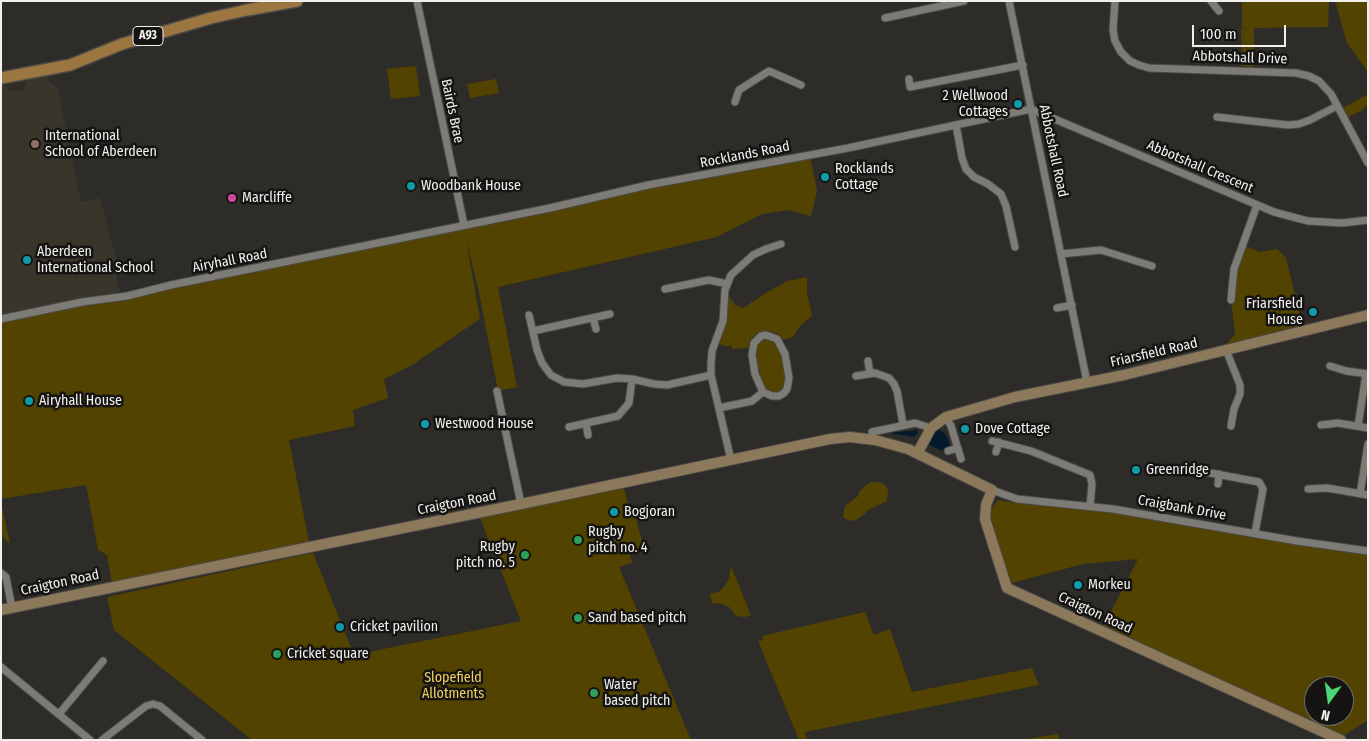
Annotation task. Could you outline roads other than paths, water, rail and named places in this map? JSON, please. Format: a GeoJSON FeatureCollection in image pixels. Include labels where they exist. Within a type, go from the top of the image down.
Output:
{"type":"FeatureCollection","features":[{"type":"Feature","properties":{"kind":"main road","name":"A93"},"geometry":{"type":"LineString","coordinates":[[1,78],[70,65],[122,44],[245,5],[297,1]]}},
{"type":"Feature","properties":{"kind":"street","name":"Bairds Brae"},"geometry":{"type":"LineString","coordinates":[[417,1],[464,225]]}},
{"type":"Feature","properties":{"kind":"street"},"geometry":{"type":"LineString","coordinates":[[885,18],[964,1]]}},
{"type":"Feature","properties":{"kind":"street","name":"Abbotshall Road"},"geometry":{"type":"LineString","coordinates":[[1009,1],[1087,382]]}},
{"type":"Feature","properties":{"kind":"street","name":"Abbotshall Drive"},"geometry":{"type":"LineString","coordinates":[[1115,1],[1113,30],[1115,41],[1121,52],[1130,61],[1139,65],[1149,68],[1300,73],[1319,80],[1331,94],[1368,162]]}},
{"type":"Feature","properties":{"kind":"street"},"geometry":{"type":"LineString","coordinates":[[1210,1],[1219,11]]}},
{"type":"Feature","properties":{"kind":"street"},"geometry":{"type":"LineString","coordinates":[[909,79],[910,87],[1023,66]]}},
{"type":"Feature","properties":{"kind":"street"},"geometry":{"type":"LineString","coordinates":[[735,102],[739,90],[769,71],[801,85]]}},
{"type":"Feature","properties":{"kind":"street"},"geometry":{"type":"LineString","coordinates":[[1217,117],[1288,125],[1299,124],[1337,106]]}},
{"type":"Feature","properties":{"kind":"street","name":"Rocklands Road"},"geometry":{"type":"LineString","coordinates":[[464,225],[550,208],[648,185],[848,148],[1031,109]]}},
{"type":"Feature","properties":{"kind":"street","name":"Abbotshall Crescent"},"geometry":{"type":"LineString","coordinates":[[1031,109],[1257,205],[1308,222],[1342,223],[1367,219]]}},
{"type":"Feature","properties":{"kind":"street"},"geometry":{"type":"LineString","coordinates":[[956,125],[962,158],[966,168],[974,177],[988,184],[1001,194],[1006,206],[1014,247]]}},
{"type":"Feature","properties":{"kind":"street"},"geometry":{"type":"LineString","coordinates":[[1231,300],[1234,269],[1257,205]]}},
{"type":"Feature","properties":{"kind":"street","name":"Airyhall Road"},"geometry":{"type":"LineString","coordinates":[[1,319],[82,302],[127,296],[171,285],[464,225]]}},
{"type":"Feature","properties":{"kind":"street"},"geometry":{"type":"LineString","coordinates":[[731,460],[711,375],[712,351],[723,321],[724,296],[727,284],[737,268],[753,255],[781,244]]}},
{"type":"Feature","properties":{"kind":"street"},"geometry":{"type":"LineString","coordinates":[[1061,254],[1101,250],[1152,266]]}},
{"type":"Feature","properties":{"kind":"street"},"geometry":{"type":"LineString","coordinates":[[665,289],[709,280],[727,284]]}},
{"type":"Feature","properties":{"kind":"street"},"geometry":{"type":"LineString","coordinates":[[1057,308],[1072,305]]}},
{"type":"Feature","properties":{"kind":"street"},"geometry":{"type":"LineString","coordinates":[[533,331],[610,314]]}},
{"type":"Feature","properties":{"kind":"street"},"geometry":{"type":"LineString","coordinates":[[529,315],[536,350],[542,363],[551,375],[564,382],[582,384],[617,378],[654,384],[667,384],[711,375]]}},
{"type":"Feature","properties":{"kind":"street","name":"Friarsfield Road"},"geometry":{"type":"LineString","coordinates":[[946,417],[1015,398],[1368,316]]}},
{"type":"Feature","properties":{"kind":"street"},"geometry":{"type":"LineString","coordinates":[[593,318],[596,329]]}},
{"type":"Feature","properties":{"kind":"street"},"geometry":{"type":"LineString","coordinates":[[766,335],[777,339],[780,343],[785,354],[790,378],[787,389],[779,396],[772,396],[763,392],[755,374],[752,355],[754,343],[761,336],[766,335]]}},
{"type":"Feature","properties":{"kind":"street"},"geometry":{"type":"LineString","coordinates":[[1226,350],[1240,385],[1240,394],[1234,408],[1231,426]]}},
{"type":"Feature","properties":{"kind":"street"},"geometry":{"type":"LineString","coordinates":[[868,361],[870,374]]}},
{"type":"Feature","properties":{"kind":"street"},"geometry":{"type":"LineString","coordinates":[[1330,366],[1367,374],[1358,426]]}},
{"type":"Feature","properties":{"kind":"street"},"geometry":{"type":"LineString","coordinates":[[856,376],[875,373],[883,374],[889,378],[894,384],[903,424]]}},
{"type":"Feature","properties":{"kind":"street"},"geometry":{"type":"LineString","coordinates":[[569,427],[618,416],[629,403],[632,379]]}},
{"type":"Feature","properties":{"kind":"street"},"geometry":{"type":"LineString","coordinates":[[497,391],[521,504]]}},
{"type":"Feature","properties":{"kind":"street"},"geometry":{"type":"LineString","coordinates":[[719,408],[752,401],[763,392]]}},
{"type":"Feature","properties":{"kind":"street"},"geometry":{"type":"LineString","coordinates":[[918,452],[931,428],[946,417],[961,459]]}},
{"type":"Feature","properties":{"kind":"street"},"geometry":{"type":"LineString","coordinates":[[872,432],[903,424],[921,423],[931,428]]}},
{"type":"Feature","properties":{"kind":"street"},"geometry":{"type":"LineString","coordinates":[[1321,425],[1338,423],[1368,428]]}},
{"type":"Feature","properties":{"kind":"street"},"geometry":{"type":"LineString","coordinates":[[586,424],[588,435]]}},
{"type":"Feature","properties":{"kind":"street","name":"Craigton Road"},"geometry":{"type":"LineString","coordinates":[[1,610],[839,438],[875,440],[918,452],[992,490],[986,505],[985,519],[1007,588],[1341,740]]}},
{"type":"Feature","properties":{"kind":"street"},"geometry":{"type":"LineString","coordinates":[[996,452],[996,442],[1031,450],[1090,474],[1092,479],[1090,506]]}},
{"type":"Feature","properties":{"kind":"street"},"geometry":{"type":"LineString","coordinates":[[1360,494],[1368,444]]}},
{"type":"Feature","properties":{"kind":"street"},"geometry":{"type":"LineString","coordinates":[[948,451],[958,448]]}},
{"type":"Feature","properties":{"kind":"street"},"geometry":{"type":"LineString","coordinates":[[1206,472],[1255,480],[1262,485],[1263,489],[1255,533]]}},
{"type":"Feature","properties":{"kind":"street"},"geometry":{"type":"LineString","coordinates":[[1218,484],[1219,474]]}},
{"type":"Feature","properties":{"kind":"street"},"geometry":{"type":"LineString","coordinates":[[1308,490],[1327,488],[1368,495]]}},
{"type":"Feature","properties":{"kind":"street","name":"Craigbank Drive"},"geometry":{"type":"LineString","coordinates":[[992,490],[1017,499],[1113,509],[1297,541],[1368,551]]}},
{"type":"Feature","properties":{"kind":"street"},"geometry":{"type":"LineString","coordinates":[[1,572],[6,577],[12,608]]}},
{"type":"Feature","properties":{"kind":"street"},"geometry":{"type":"LineString","coordinates":[[59,714],[103,661]]}},
{"type":"Feature","properties":{"kind":"street"},"geometry":{"type":"LineString","coordinates":[[1,667],[90,740]]}},
{"type":"Feature","properties":{"kind":"street"},"geometry":{"type":"LineString","coordinates":[[102,740],[146,706],[153,704],[160,706],[202,740]]}},
{"type":"Feature","properties":{"kind":"water"},"geometry":{"type":"Polygon","coordinates":[[[938,428],[947,436],[950,446],[943,451],[927,443],[938,428]]]}},
{"type":"Feature","properties":{"kind":"water"},"geometry":{"type":"Polygon","coordinates":[[[918,430],[914,437],[889,433],[918,430]]]}},
{"type":"Feature","properties":{"kind":"place","name":"2 Wellwood Cottages"},"geometry":{"type":"Point","coordinates":[1018,104]}},
{"type":"Feature","properties":{"kind":"place","name":"International School of Aberdeen"},"geometry":{"type":"Point","coordinates":[35,144]}},
{"type":"Feature","properties":{"kind":"place","name":"Rocklands Cottage"},"geometry":{"type":"Point","coordinates":[825,177]}},
{"type":"Feature","properties":{"kind":"place","name":"Woodbank House"},"geometry":{"type":"Point","coordinates":[411,186]}},
{"type":"Feature","properties":{"kind":"place","name":"Marcliffe"},"geometry":{"type":"Point","coordinates":[232,198]}},
{"type":"Feature","properties":{"kind":"place","name":"Aberdeen International School"},"geometry":{"type":"Point","coordinates":[27,260]}},
{"type":"Feature","properties":{"kind":"place","name":"Friarsfield House"},"geometry":{"type":"Point","coordinates":[1313,312]}},
{"type":"Feature","properties":{"kind":"place","name":"Airyhall House"},"geometry":{"type":"Point","coordinates":[29,401]}},
{"type":"Feature","properties":{"kind":"place","name":"Westwood House"},"geometry":{"type":"Point","coordinates":[425,424]}},
{"type":"Feature","properties":{"kind":"place","name":"Dove Cottage"},"geometry":{"type":"Point","coordinates":[965,429]}},
{"type":"Feature","properties":{"kind":"place","name":"Greenridge"},"geometry":{"type":"Point","coordinates":[1136,470]}},
{"type":"Feature","properties":{"kind":"place","name":"Bogjoran"},"geometry":{"type":"Point","coordinates":[614,512]}},
{"type":"Feature","properties":{"kind":"place","name":"Rugby pitch no. 4"},"geometry":{"type":"Point","coordinates":[578,540]}},
{"type":"Feature","properties":{"kind":"place","name":"Rugby pitch no. 5"},"geometry":{"type":"Point","coordinates":[525,555]}},
{"type":"Feature","properties":{"kind":"place","name":"Morkeu"},"geometry":{"type":"Point","coordinates":[1078,585]}},
{"type":"Feature","properties":{"kind":"place","name":"Sand based pitch"},"geometry":{"type":"Point","coordinates":[578,618]}},
{"type":"Feature","properties":{"kind":"place","name":"Cricket pavilion"},"geometry":{"type":"Point","coordinates":[340,627]}},
{"type":"Feature","properties":{"kind":"place","name":"Cricket square"},"geometry":{"type":"Point","coordinates":[277,654]}},
{"type":"Feature","properties":{"kind":"place","name":"Water based pitch"},"geometry":{"type":"Point","coordinates":[594,693]}},
{"type":"Feature","properties":{"kind":"park label","name":"Slopefield Allotments"},"geometry":{"type":"Point","coordinates":[453,686]}}]}
